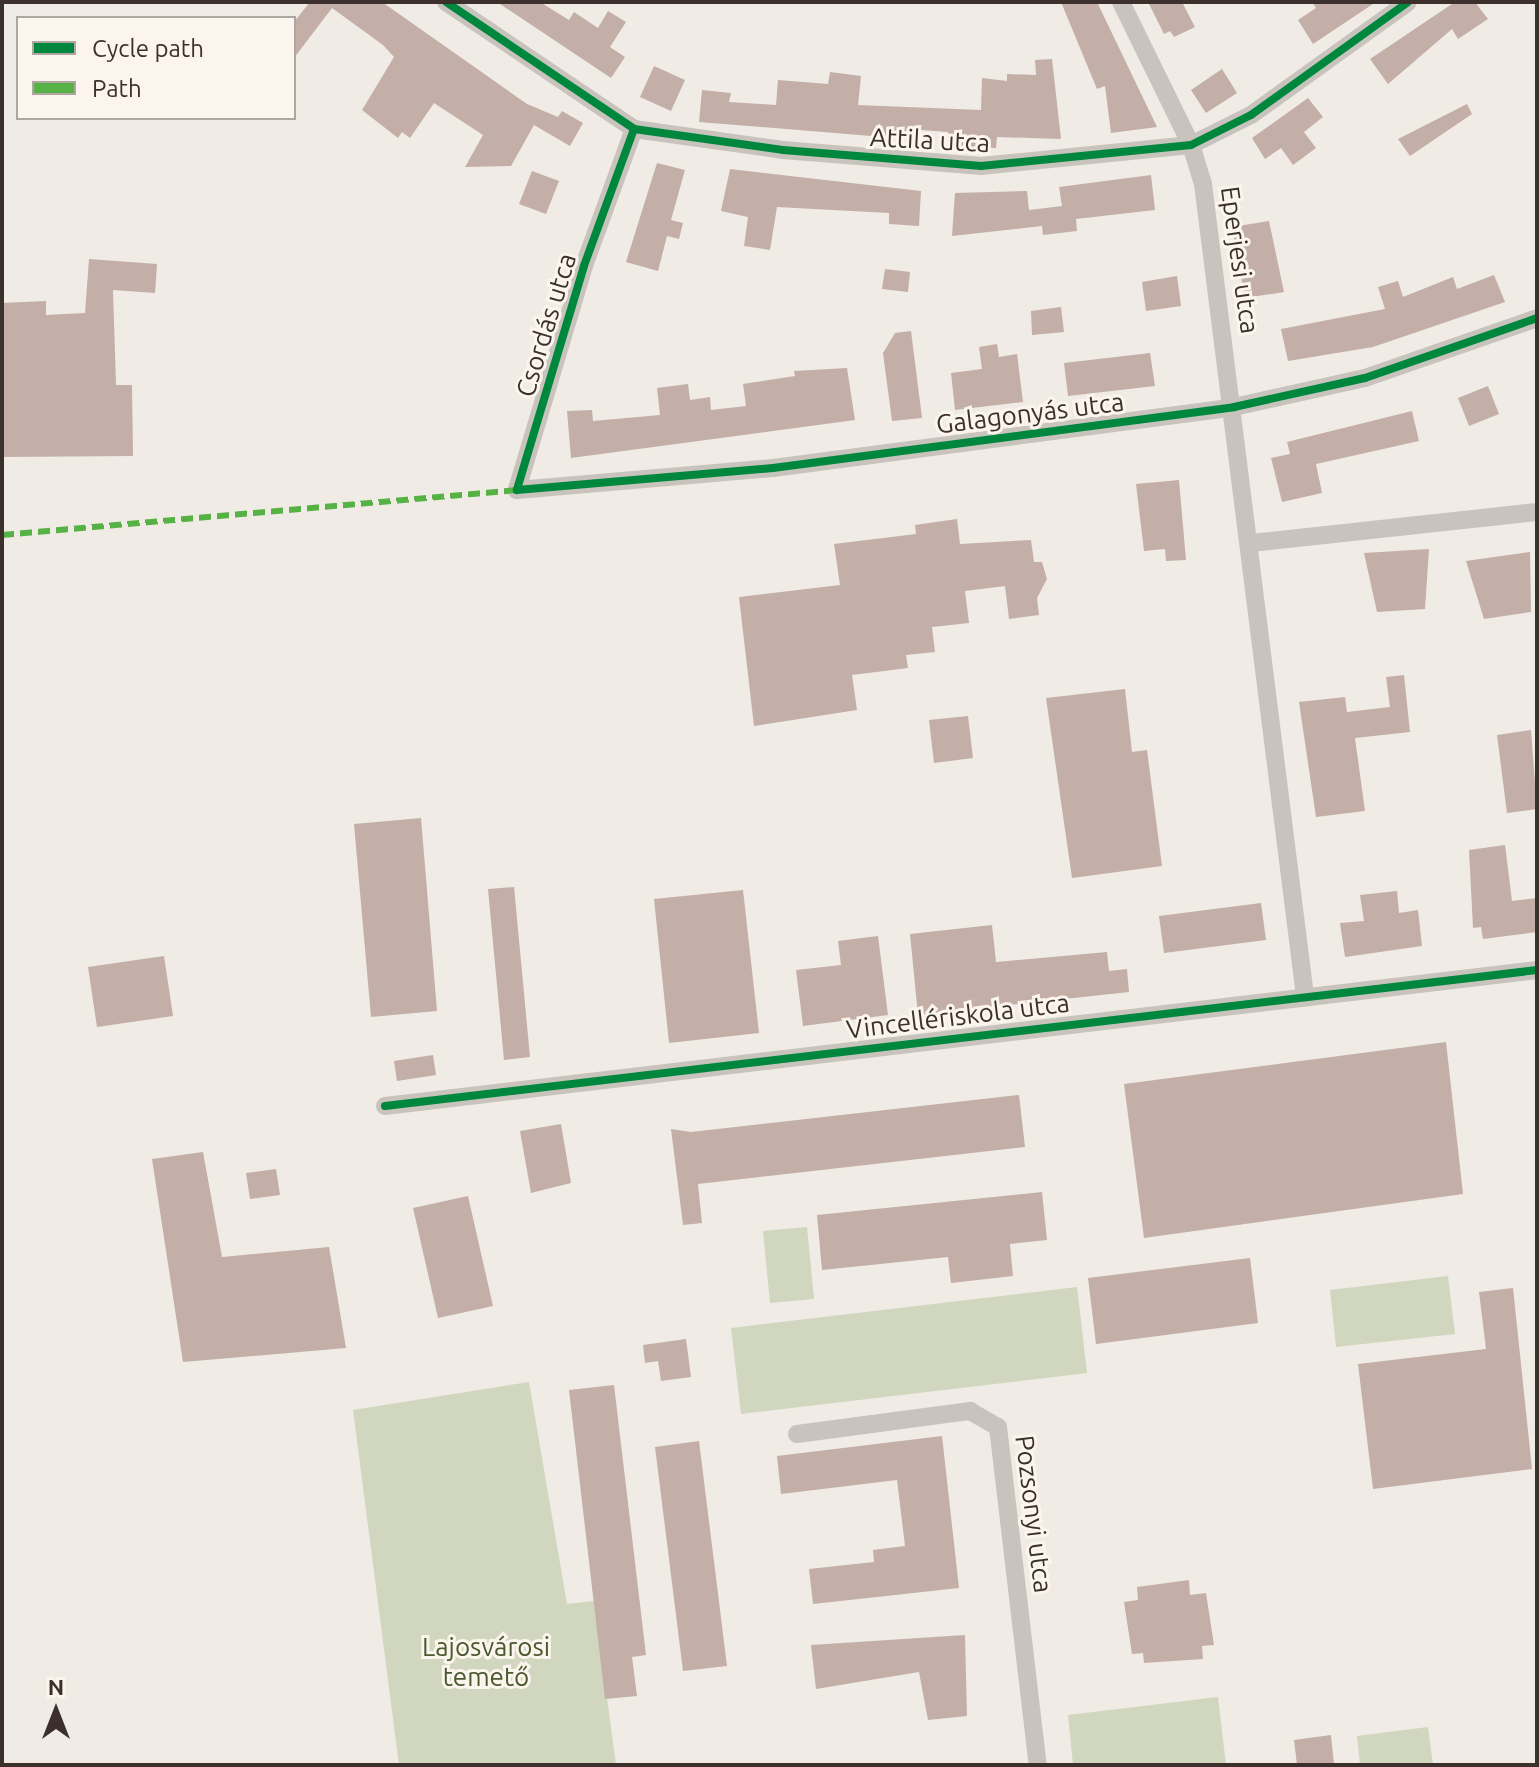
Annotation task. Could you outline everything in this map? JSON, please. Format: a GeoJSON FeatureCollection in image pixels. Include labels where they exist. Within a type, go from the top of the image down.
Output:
{"type":"FeatureCollection","features":[{"type":"Feature","properties":{"kind":"street","name":"Eperjesi utca"},"geometry":{"type":"LineString","coordinates":[[1121,2],[1191,145],[1203,184],[1234,407],[1305,996]]}},
{"type":"Feature","properties":{"kind":"street","name":"Attila utca"},"geometry":{"type":"LineString","coordinates":[[449,3],[634,129],[783,150],[981,166],[1191,145],[1251,115],[1408,2]]}},
{"type":"Feature","properties":{"kind":"street","name":"Csordás utca"},"geometry":{"type":"LineString","coordinates":[[517,490],[584,266],[634,129]]}},
{"type":"Feature","properties":{"kind":"street","name":"Galagonyás utca"},"geometry":{"type":"LineString","coordinates":[[517,490],[773,468],[1234,407],[1365,378],[1537,318]]}},
{"type":"Feature","properties":{"kind":"street"},"geometry":{"type":"LineString","coordinates":[[1251,543],[1537,512]]}},
{"type":"Feature","properties":{"kind":"street","name":"Vincellériskola utca"},"geometry":{"type":"LineString","coordinates":[[385,1106],[1537,970]]}},
{"type":"Feature","properties":{"kind":"street","name":"Pozsonyi utca"},"geometry":{"type":"LineString","coordinates":[[797,1434],[970,1411],[998,1427],[1038,1765]]}},
{"type":"Feature","properties":{"kind":"green space"},"geometry":{"type":"Polygon","coordinates":[[[807,1227],[814,1299],[770,1303],[763,1231],[807,1227]]]}},
{"type":"Feature","properties":{"kind":"green space"},"geometry":{"type":"Polygon","coordinates":[[[1448,1276],[1455,1334],[1336,1347],[1330,1290],[1448,1276]]]}},
{"type":"Feature","properties":{"kind":"green space"},"geometry":{"type":"Polygon","coordinates":[[[1077,1287],[1087,1373],[741,1414],[731,1328],[1077,1287]]]}},
{"type":"Feature","properties":{"kind":"green space","name":"Lajosvárosi temető"},"geometry":{"type":"Polygon","coordinates":[[[529,1382],[567,1604],[594,1601],[616,1765],[399,1765],[353,1410],[529,1382]]]}},
{"type":"Feature","properties":{"kind":"green space"},"geometry":{"type":"Polygon","coordinates":[[[1218,1697],[1226,1765],[1073,1765],[1068,1715],[1218,1697]]]}},
{"type":"Feature","properties":{"kind":"green space"},"geometry":{"type":"Polygon","coordinates":[[[1428,1727],[1433,1765],[1360,1765],[1357,1736],[1428,1727]]]}},
{"type":"Feature","properties":{"kind":"building"},"geometry":{"type":"Polygon","coordinates":[[[310,2],[382,2],[527,104],[558,117],[562,111],[583,123],[570,146],[534,125],[511,166],[465,167],[483,135],[434,103],[410,138],[402,132],[398,138],[362,110],[394,57],[383,45],[332,8],[296,55],[296,20],[310,2]]]}},
{"type":"Feature","properties":{"kind":"building"},"geometry":{"type":"Polygon","coordinates":[[[497,2],[540,2],[569,20],[574,12],[598,28],[608,11],[626,22],[610,47],[625,57],[611,78],[497,2]]]}},
{"type":"Feature","properties":{"kind":"building"},"geometry":{"type":"Polygon","coordinates":[[[1061,2],[1097,2],[1157,127],[1111,133],[1105,86],[1097,89],[1061,2]]]}},
{"type":"Feature","properties":{"kind":"building"},"geometry":{"type":"Polygon","coordinates":[[[1148,2],[1182,2],[1195,27],[1174,37],[1170,31],[1164,34],[1148,2]]]}},
{"type":"Feature","properties":{"kind":"building"},"geometry":{"type":"Polygon","coordinates":[[[1312,2],[1376,2],[1313,44],[1298,20],[1316,8],[1312,2]]]}},
{"type":"Feature","properties":{"kind":"building"},"geometry":{"type":"Polygon","coordinates":[[[1455,2],[1475,2],[1488,19],[1458,39],[1452,29],[1388,84],[1370,59],[1455,2]]]}},
{"type":"Feature","properties":{"kind":"building"},"geometry":{"type":"Polygon","coordinates":[[[1052,59],[1061,139],[997,137],[996,148],[948,146],[948,132],[908,129],[908,139],[699,122],[702,90],[731,93],[729,102],[776,105],[778,80],[828,84],[830,72],[861,76],[858,105],[981,110],[982,78],[1007,81],[1007,74],[1036,75],[1035,60],[1052,59]]]}},
{"type":"Feature","properties":{"kind":"building"},"geometry":{"type":"Polygon","coordinates":[[[654,66],[685,80],[671,111],[640,97],[654,66]]]}},
{"type":"Feature","properties":{"kind":"building"},"geometry":{"type":"Polygon","coordinates":[[[1222,69],[1237,93],[1206,113],[1191,90],[1222,69]]]}},
{"type":"Feature","properties":{"kind":"building"},"geometry":{"type":"Polygon","coordinates":[[[1308,98],[1323,117],[1304,132],[1316,148],[1293,165],[1281,148],[1265,159],[1252,138],[1308,98]]]}},
{"type":"Feature","properties":{"kind":"building"},"geometry":{"type":"Polygon","coordinates":[[[1467,104],[1472,114],[1410,156],[1398,139],[1467,104]]]}},
{"type":"Feature","properties":{"kind":"building"},"geometry":{"type":"Polygon","coordinates":[[[657,163],[685,170],[671,220],[683,223],[679,239],[667,236],[658,271],[626,262],[657,163]]]}},
{"type":"Feature","properties":{"kind":"building"},"geometry":{"type":"Polygon","coordinates":[[[730,169],[921,191],[919,226],[889,224],[889,213],[777,207],[770,250],[744,246],[748,217],[721,211],[730,169]]]}},
{"type":"Feature","properties":{"kind":"building"},"geometry":{"type":"Polygon","coordinates":[[[532,171],[559,181],[546,214],[519,204],[532,171]]]}},
{"type":"Feature","properties":{"kind":"building"},"geometry":{"type":"Polygon","coordinates":[[[1151,175],[1155,210],[1076,219],[1077,231],[1043,235],[1042,226],[952,236],[955,193],[1027,191],[1029,210],[1062,206],[1059,187],[1151,175]]]}},
{"type":"Feature","properties":{"kind":"building"},"geometry":{"type":"Polygon","coordinates":[[[1269,221],[1284,292],[1245,298],[1232,227],[1269,221]]]}},
{"type":"Feature","properties":{"kind":"building"},"geometry":{"type":"Polygon","coordinates":[[[89,259],[157,264],[155,293],[113,290],[116,385],[132,385],[133,456],[2,457],[2,303],[46,301],[46,315],[85,313],[89,259]]]}},
{"type":"Feature","properties":{"kind":"building"},"geometry":{"type":"Polygon","coordinates":[[[885,269],[910,272],[908,292],[882,289],[885,269]]]}},
{"type":"Feature","properties":{"kind":"building"},"geometry":{"type":"Polygon","coordinates":[[[1494,275],[1505,302],[1373,347],[1288,361],[1281,329],[1385,309],[1378,287],[1398,281],[1403,297],[1453,277],[1457,289],[1494,275]]]}},
{"type":"Feature","properties":{"kind":"building"},"geometry":{"type":"Polygon","coordinates":[[[1177,276],[1181,306],[1146,311],[1142,282],[1177,276]]]}},
{"type":"Feature","properties":{"kind":"building"},"geometry":{"type":"Polygon","coordinates":[[[1061,307],[1064,332],[1032,335],[1031,311],[1061,307]]]}},
{"type":"Feature","properties":{"kind":"building"},"geometry":{"type":"Polygon","coordinates":[[[911,331],[922,418],[892,421],[883,353],[895,333],[911,331]]]}},
{"type":"Feature","properties":{"kind":"building"},"geometry":{"type":"Polygon","coordinates":[[[997,344],[999,357],[1017,354],[1023,402],[955,410],[951,373],[982,369],[979,347],[997,344]]]}},
{"type":"Feature","properties":{"kind":"building"},"geometry":{"type":"Polygon","coordinates":[[[1150,353],[1155,386],[1068,396],[1064,363],[1150,353]]]}},
{"type":"Feature","properties":{"kind":"building"},"geometry":{"type":"Polygon","coordinates":[[[847,368],[855,420],[571,458],[567,411],[592,410],[593,421],[660,415],[657,388],[688,384],[690,400],[710,397],[711,410],[746,406],[743,384],[795,376],[794,371],[847,368]]]}},
{"type":"Feature","properties":{"kind":"building"},"geometry":{"type":"Polygon","coordinates":[[[1488,386],[1499,414],[1469,426],[1458,398],[1488,386]]]}},
{"type":"Feature","properties":{"kind":"building"},"geometry":{"type":"Polygon","coordinates":[[[1412,411],[1419,441],[1316,464],[1322,493],[1282,502],[1271,458],[1290,454],[1287,442],[1412,411]]]}},
{"type":"Feature","properties":{"kind":"building"},"geometry":{"type":"Polygon","coordinates":[[[1179,480],[1186,560],[1166,561],[1165,549],[1144,551],[1136,484],[1179,480]]]}},
{"type":"Feature","properties":{"kind":"building"},"geometry":{"type":"Polygon","coordinates":[[[957,519],[960,544],[1031,540],[1034,562],[1042,562],[1047,579],[1037,598],[1039,615],[1009,619],[1005,586],[965,591],[969,623],[932,627],[935,652],[906,655],[908,668],[852,675],[857,710],[754,726],[739,597],[840,585],[834,544],[916,534],[915,525],[957,519]]]}},
{"type":"Feature","properties":{"kind":"building"},"geometry":{"type":"Polygon","coordinates":[[[1429,549],[1425,609],[1377,612],[1364,553],[1429,549]]]}},
{"type":"Feature","properties":{"kind":"building"},"geometry":{"type":"Polygon","coordinates":[[[1530,552],[1531,612],[1484,619],[1466,561],[1530,552]]]}},
{"type":"Feature","properties":{"kind":"building"},"geometry":{"type":"Polygon","coordinates":[[[1404,675],[1410,732],[1355,738],[1365,811],[1316,817],[1299,702],[1345,697],[1347,712],[1390,707],[1386,677],[1404,675]]]}},
{"type":"Feature","properties":{"kind":"building"},"geometry":{"type":"Polygon","coordinates":[[[1125,689],[1132,752],[1147,750],[1162,866],[1072,878],[1046,698],[1125,689]]]}},
{"type":"Feature","properties":{"kind":"building"},"geometry":{"type":"Polygon","coordinates":[[[968,716],[973,758],[934,763],[929,720],[968,716]]]}},
{"type":"Feature","properties":{"kind":"building"},"geometry":{"type":"Polygon","coordinates":[[[1531,730],[1537,809],[1507,813],[1497,735],[1531,730]]]}},
{"type":"Feature","properties":{"kind":"building"},"geometry":{"type":"Polygon","coordinates":[[[421,818],[437,1011],[371,1017],[354,824],[421,818]]]}},
{"type":"Feature","properties":{"kind":"building"},"geometry":{"type":"Polygon","coordinates":[[[1505,845],[1512,901],[1537,898],[1537,932],[1483,939],[1481,927],[1473,928],[1469,850],[1505,845]]]}},
{"type":"Feature","properties":{"kind":"building"},"geometry":{"type":"Polygon","coordinates":[[[514,887],[530,1057],[504,1060],[488,889],[514,887]]]}},
{"type":"Feature","properties":{"kind":"building"},"geometry":{"type":"Polygon","coordinates":[[[743,890],[759,1033],[669,1043],[654,899],[743,890]]]}},
{"type":"Feature","properties":{"kind":"building"},"geometry":{"type":"Polygon","coordinates":[[[1397,891],[1399,913],[1418,910],[1422,946],[1345,957],[1340,923],[1364,921],[1360,895],[1397,891]]]}},
{"type":"Feature","properties":{"kind":"building"},"geometry":{"type":"Polygon","coordinates":[[[1261,903],[1266,940],[1164,953],[1159,916],[1261,903]]]}},
{"type":"Feature","properties":{"kind":"building"},"geometry":{"type":"Polygon","coordinates":[[[992,925],[996,962],[1107,952],[1109,971],[1127,969],[1129,992],[918,1015],[910,934],[992,925]]]}},
{"type":"Feature","properties":{"kind":"building"},"geometry":{"type":"Polygon","coordinates":[[[878,936],[888,1015],[803,1026],[796,970],[841,965],[838,941],[878,936]]]}},
{"type":"Feature","properties":{"kind":"building"},"geometry":{"type":"Polygon","coordinates":[[[164,956],[173,1016],[97,1027],[88,967],[164,956]]]}},
{"type":"Feature","properties":{"kind":"building"},"geometry":{"type":"Polygon","coordinates":[[[1446,1042],[1463,1194],[1144,1238],[1124,1084],[1446,1042]]]}},
{"type":"Feature","properties":{"kind":"building"},"geometry":{"type":"Polygon","coordinates":[[[433,1055],[436,1075],[397,1081],[394,1061],[433,1055]]]}},
{"type":"Feature","properties":{"kind":"building"},"geometry":{"type":"Polygon","coordinates":[[[1019,1095],[1025,1147],[698,1184],[702,1223],[683,1225],[671,1129],[691,1132],[1019,1095]]]}},
{"type":"Feature","properties":{"kind":"building"},"geometry":{"type":"Polygon","coordinates":[[[561,1124],[571,1183],[531,1193],[520,1131],[561,1124]]]}},
{"type":"Feature","properties":{"kind":"building"},"geometry":{"type":"Polygon","coordinates":[[[203,1152],[222,1257],[329,1247],[346,1348],[183,1362],[152,1159],[203,1152]]]}},
{"type":"Feature","properties":{"kind":"building"},"geometry":{"type":"Polygon","coordinates":[[[276,1169],[280,1195],[250,1199],[246,1173],[276,1169]]]}},
{"type":"Feature","properties":{"kind":"building"},"geometry":{"type":"Polygon","coordinates":[[[1042,1192],[1047,1240],[1010,1244],[1013,1276],[951,1283],[948,1257],[822,1270],[817,1215],[1042,1192]]]}},
{"type":"Feature","properties":{"kind":"building"},"geometry":{"type":"Polygon","coordinates":[[[468,1196],[493,1306],[438,1318],[413,1208],[468,1196]]]}},
{"type":"Feature","properties":{"kind":"building"},"geometry":{"type":"Polygon","coordinates":[[[1250,1258],[1258,1323],[1096,1344],[1088,1278],[1250,1258]]]}},
{"type":"Feature","properties":{"kind":"building"},"geometry":{"type":"Polygon","coordinates":[[[1513,1288],[1532,1469],[1373,1489],[1358,1364],[1486,1349],[1479,1292],[1513,1288]]]}},
{"type":"Feature","properties":{"kind":"building"},"geometry":{"type":"Polygon","coordinates":[[[686,1339],[691,1377],[661,1381],[658,1361],[645,1363],[643,1345],[686,1339]]]}},
{"type":"Feature","properties":{"kind":"building"},"geometry":{"type":"Polygon","coordinates":[[[614,1385],[646,1655],[632,1657],[637,1696],[605,1699],[569,1390],[614,1385]]]}},
{"type":"Feature","properties":{"kind":"building"},"geometry":{"type":"Polygon","coordinates":[[[942,1436],[959,1588],[813,1604],[809,1569],[874,1562],[873,1550],[905,1546],[897,1480],[781,1494],[777,1456],[942,1436]]]}},
{"type":"Feature","properties":{"kind":"building"},"geometry":{"type":"Polygon","coordinates":[[[699,1441],[727,1666],[683,1671],[655,1447],[699,1441]]]}},
{"type":"Feature","properties":{"kind":"building"},"geometry":{"type":"Polygon","coordinates":[[[1189,1580],[1190,1595],[1206,1593],[1214,1645],[1202,1646],[1203,1659],[1144,1663],[1143,1653],[1132,1654],[1124,1602],[1138,1600],[1137,1587],[1189,1580]]]}},
{"type":"Feature","properties":{"kind":"building"},"geometry":{"type":"Polygon","coordinates":[[[965,1635],[967,1716],[928,1720],[919,1672],[816,1689],[811,1645],[965,1635]]]}},
{"type":"Feature","properties":{"kind":"building"},"geometry":{"type":"Polygon","coordinates":[[[1331,1735],[1334,1765],[1297,1765],[1294,1740],[1331,1735]]]}},
{"type":"Feature","properties":{"kind":"marked path"},"geometry":{"type":"LineString","coordinates":[[2,535],[517,490]]}},
{"type":"Feature","properties":{"kind":"cycle path"},"geometry":{"type":"LineString","coordinates":[[446,2],[634,129],[783,150],[981,166],[1191,145],[1251,115],[1408,2]]}},
{"type":"Feature","properties":{"kind":"cycle path"},"geometry":{"type":"LineString","coordinates":[[634,129],[584,266],[517,490],[773,468],[1234,407],[1365,378],[1537,318]]}},
{"type":"Feature","properties":{"kind":"cycle path"},"geometry":{"type":"LineString","coordinates":[[385,1106],[1537,970]]}}]}
